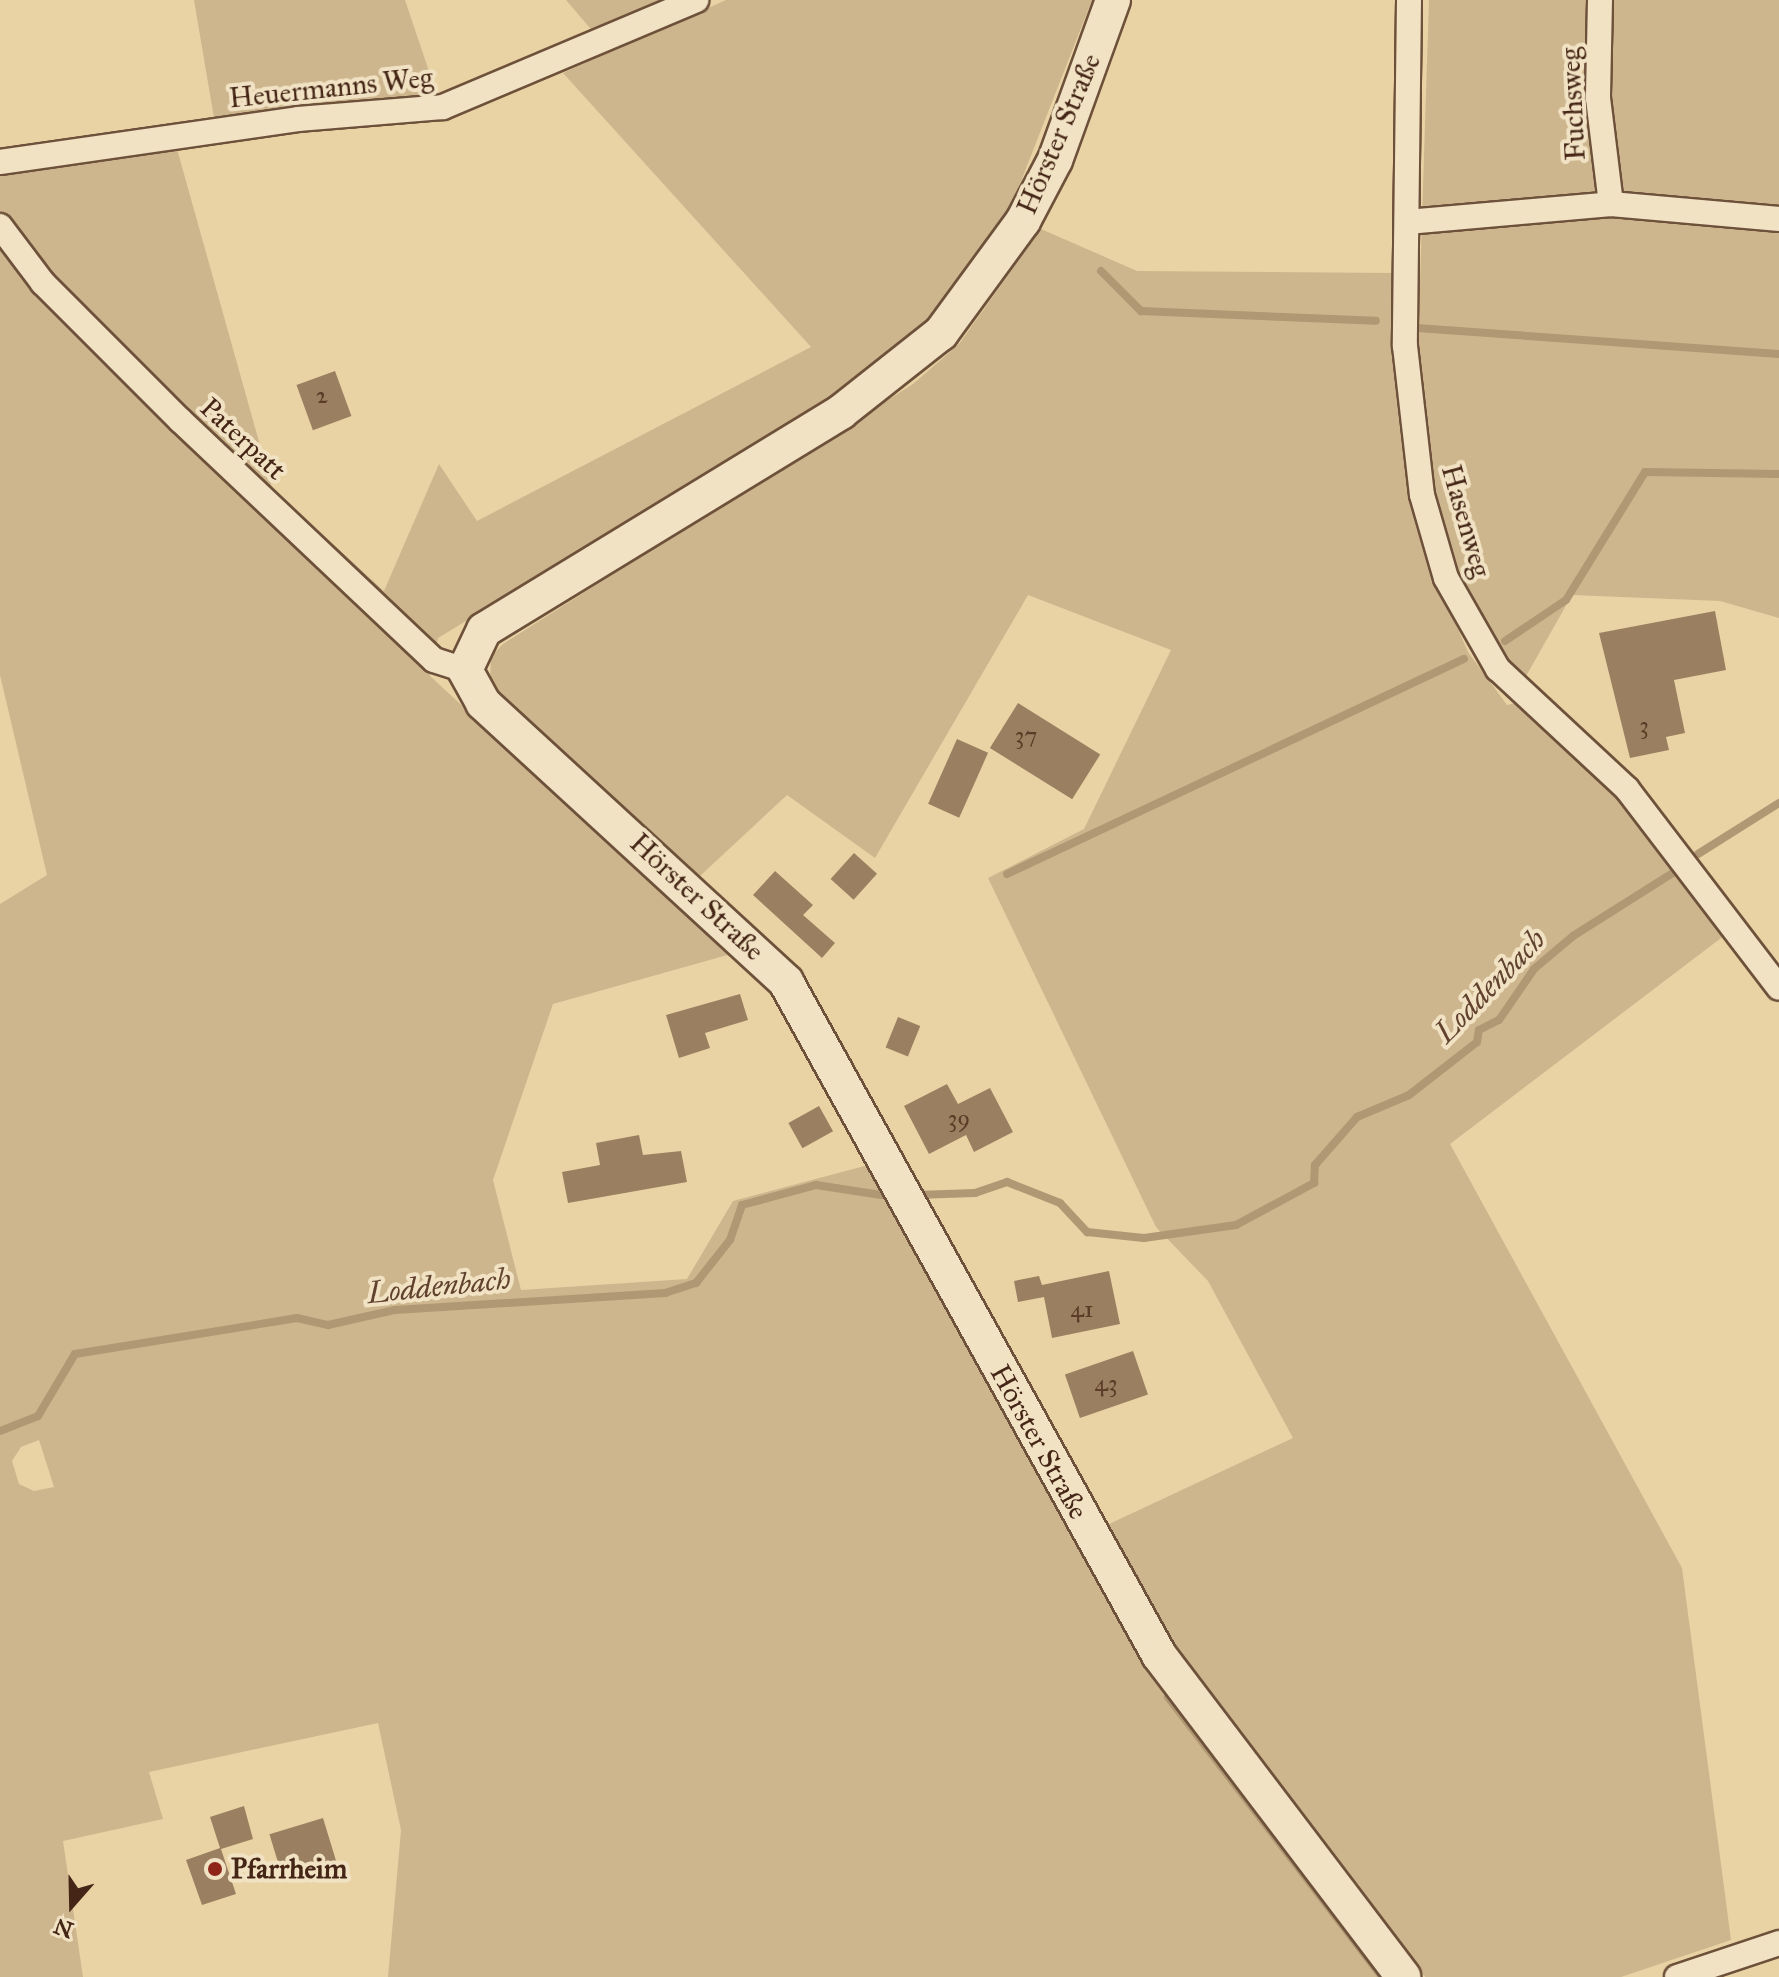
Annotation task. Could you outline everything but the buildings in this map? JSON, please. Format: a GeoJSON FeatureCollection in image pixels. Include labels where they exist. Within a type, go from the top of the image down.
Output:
{"type":"FeatureCollection","features":[{"type":"Feature","properties":{"kind":"street","name":"Heuermanns Weg"},"geometry":{"type":"LineString","coordinates":[[0,162],[298,119],[443,107],[696,0]]}},
{"type":"Feature","properties":{"kind":"street","name":"Hörster Straße"},"geometry":{"type":"LineString","coordinates":[[1113,0],[1029,209],[991,272],[941,333],[841,412],[484,630],[465,670],[483,703],[786,982],[1159,1655],[1403,1977]]}},
{"type":"Feature","properties":{"kind":"street","name":"Hasenweg"},"geometry":{"type":"LineString","coordinates":[[1409,0],[1409,396],[1422,495],[1446,578],[1498,669],[1627,789],[1779,988]]}},
{"type":"Feature","properties":{"kind":"street","name":"Fuchsweg"},"geometry":{"type":"LineString","coordinates":[[1600,0],[1598,98],[1611,204]]}},
{"type":"Feature","properties":{"kind":"street"},"geometry":{"type":"LineString","coordinates":[[1407,222],[1611,204],[1779,219]]}},
{"type":"Feature","properties":{"kind":"street","name":"Paterpatt"},"geometry":{"type":"LineString","coordinates":[[0,226],[43,283],[180,420],[434,660],[465,670]]}},
{"type":"Feature","properties":{"kind":"street"},"geometry":{"type":"LineString","coordinates":[[1677,1977],[1779,1943]]}},
{"type":"Feature","properties":{"kind":"shaded area"},"geometry":{"type":"Polygon","coordinates":[[[194,0],[405,0],[437,95],[214,118],[194,0]]]}},
{"type":"Feature","properties":{"kind":"shaded area"},"geometry":{"type":"Polygon","coordinates":[[[566,0],[674,0],[596,35],[566,0]]]}},
{"type":"Feature","properties":{"kind":"shaded area"},"geometry":{"type":"Polygon","coordinates":[[[726,0],[1092,0],[1009,212],[977,264],[926,324],[833,398],[438,638],[430,676],[731,954],[553,1004],[493,1180],[521,1290],[687,1279],[733,1201],[872,1164],[1155,1674],[1380,1977],[388,1977],[401,1830],[378,1723],[149,1772],[163,1819],[63,1841],[83,1977],[0,1977],[0,904],[47,875],[0,675],[0,176],[177,149],[272,488],[384,591],[439,464],[477,521],[811,347],[563,73],[726,0]],[[39,1440],[21,1447],[12,1461],[19,1484],[34,1491],[54,1487],[39,1440]]]}},
{"type":"Feature","properties":{"kind":"shaded area"},"geometry":{"type":"Polygon","coordinates":[[[1429,0],[1779,0],[1779,618],[1720,601],[1572,595],[1521,685],[1483,633],[1454,570],[1431,490],[1418,343],[1429,0]]]}},
{"type":"Feature","properties":{"kind":"shaded area"},"geometry":{"type":"Polygon","coordinates":[[[1041,229],[1137,271],[1393,273],[1410,495],[1431,568],[1468,652],[1507,705],[1516,703],[1620,794],[1729,932],[1450,1144],[1682,1568],[1731,1940],[1621,1977],[1425,1977],[1256,1760],[1177,1647],[1107,1525],[1293,1438],[1208,1281],[1156,1227],[988,878],[1084,829],[1171,650],[1028,595],[875,858],[787,795],[700,876],[490,683],[491,656],[503,644],[913,384],[959,344],[1041,229]]]}},
{"type":"Feature","properties":{"kind":"waterway"},"geometry":{"type":"LineString","coordinates":[[1101,271],[1141,311],[1376,321]]}},
{"type":"Feature","properties":{"kind":"waterway"},"geometry":{"type":"LineString","coordinates":[[1417,328],[1779,354]]}},
{"type":"Feature","properties":{"kind":"waterway"},"geometry":{"type":"LineString","coordinates":[[1505,641],[1566,600],[1645,472],[1779,474]]}},
{"type":"Feature","properties":{"kind":"waterway"},"geometry":{"type":"LineString","coordinates":[[1007,874],[1464,659]]}},
{"type":"Feature","properties":{"kind":"waterway","name":"Loddenbach"},"geometry":{"type":"LineString","coordinates":[[1698,854],[1779,803]]}},
{"type":"Feature","properties":{"kind":"waterway","name":"Loddenbach"},"geometry":{"type":"LineString","coordinates":[[916,1195],[975,1193],[1007,1182],[1060,1203],[1087,1232],[1144,1238],[1236,1225],[1314,1183],[1315,1165],[1357,1117],[1409,1095],[1477,1042],[1479,1030],[1499,1020],[1534,969],[1573,936],[1682,867]]}},
{"type":"Feature","properties":{"kind":"waterway","name":"Loddenbach"},"geometry":{"type":"LineString","coordinates":[[0,1431],[38,1416],[75,1354],[297,1318],[328,1325],[395,1310],[665,1293],[696,1283],[730,1240],[742,1205],[816,1185],[881,1195]]}},
{"type":"Feature","properties":{"kind":"waterway"},"geometry":{"type":"LineString","coordinates":[[1168,1697],[1382,1977]]}},
{"type":"Feature","properties":{"kind":"place","name":"Pfarrheim"},"geometry":{"type":"Point","coordinates":[215,1869]}}]}
